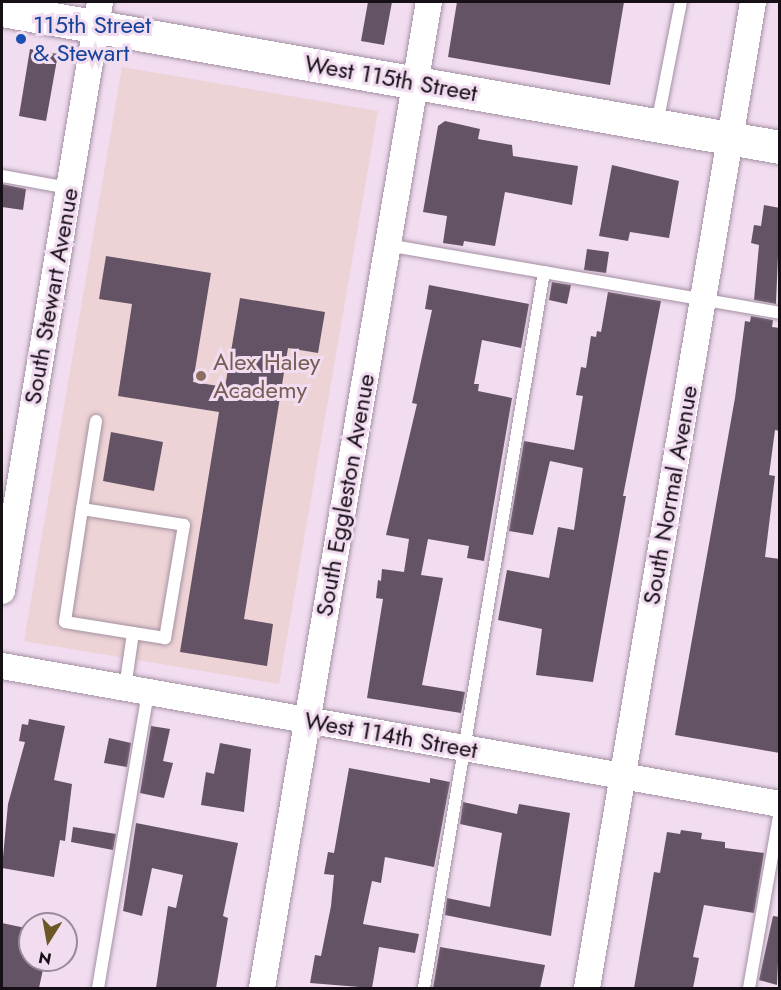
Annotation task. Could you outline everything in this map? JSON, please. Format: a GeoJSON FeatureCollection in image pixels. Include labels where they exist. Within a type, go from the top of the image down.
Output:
{"type":"FeatureCollection","features":[{"type":"Feature","properties":{"kind":"street","name":"South Eggleston Avenue"},"geometry":{"type":"LineString","coordinates":[[262,988],[429,2]]}},
{"type":"Feature","properties":{"kind":"street","name":"South Normal Avenue"},"geometry":{"type":"LineString","coordinates":[[587,988],[753,2]]}},
{"type":"Feature","properties":{"kind":"street","name":"West 115th Street"},"geometry":{"type":"LineString","coordinates":[[2,10],[98,14],[415,82],[780,147]]}},
{"type":"Feature","properties":{"kind":"street","name":"South Stewart Avenue"},"geometry":{"type":"LineString","coordinates":[[2,591],[98,14]]}},
{"type":"Feature","properties":{"kind":"street","name":"West 114th Street"},"geometry":{"type":"LineString","coordinates":[[2,666],[780,804]]}},
{"type":"Feature","properties":{"kind":"lane"},"geometry":{"type":"LineString","coordinates":[[657,125],[681,2]]}},
{"type":"Feature","properties":{"kind":"lane"},"geometry":{"type":"LineString","coordinates":[[2,176],[69,188]]}},
{"type":"Feature","properties":{"kind":"lane"},"geometry":{"type":"LineString","coordinates":[[387,245],[780,313]]}},
{"type":"Feature","properties":{"kind":"lane"},"geometry":{"type":"LineString","coordinates":[[424,988],[544,272]]}},
{"type":"Feature","properties":{"kind":"lane"},"geometry":{"type":"LineString","coordinates":[[82,509],[184,525],[165,638],[65,622],[82,509],[96,421]]}},
{"type":"Feature","properties":{"kind":"lane"},"geometry":{"type":"LineString","coordinates":[[98,988],[137,690],[134,633]]}},
{"type":"Feature","properties":{"kind":"lane"},"geometry":{"type":"LineString","coordinates":[[749,988],[780,811]]}},
{"type":"Feature","properties":{"kind":"shaded area","name":"Alex Haley Academy"},"geometry":{"type":"Polygon","coordinates":[[[122,67],[378,111],[279,684],[24,641],[122,67]]]}},
{"type":"Feature","properties":{"kind":"building"},"geometry":{"type":"Polygon","coordinates":[[[368,2],[392,2],[384,45],[361,41],[368,2]]]}},
{"type":"Feature","properties":{"kind":"building"},"geometry":{"type":"Polygon","coordinates":[[[457,2],[624,2],[610,85],[448,57],[457,2]]]}},
{"type":"Feature","properties":{"kind":"building"},"geometry":{"type":"Polygon","coordinates":[[[30,49],[58,54],[46,121],[19,116],[30,49]]]}},
{"type":"Feature","properties":{"kind":"building"},"geometry":{"type":"Polygon","coordinates":[[[445,121],[480,129],[478,139],[512,145],[513,156],[578,166],[572,205],[505,192],[495,246],[464,241],[463,246],[443,243],[447,216],[423,212],[438,126],[445,121]]]}},
{"type":"Feature","properties":{"kind":"building"},"geometry":{"type":"Polygon","coordinates":[[[612,165],[679,181],[669,238],[630,232],[628,241],[599,236],[612,165]]]}},
{"type":"Feature","properties":{"kind":"building"},"geometry":{"type":"Polygon","coordinates":[[[2,184],[26,189],[23,210],[2,207],[2,184]]]}},
{"type":"Feature","properties":{"kind":"building"},"geometry":{"type":"Polygon","coordinates":[[[764,205],[780,208],[776,304],[754,300],[759,245],[751,243],[754,225],[761,226],[764,205]]]}},
{"type":"Feature","properties":{"kind":"building"},"geometry":{"type":"Polygon","coordinates":[[[587,249],[609,252],[606,273],[584,270],[587,249]]]}},
{"type":"Feature","properties":{"kind":"building"},"geometry":{"type":"Polygon","coordinates":[[[106,256],[211,273],[193,382],[225,387],[240,298],[325,312],[318,353],[288,348],[244,619],[273,624],[267,666],[180,652],[219,412],[118,396],[132,304],[99,299],[106,256]]]}},
{"type":"Feature","properties":{"kind":"building"},"geometry":{"type":"Polygon","coordinates":[[[552,282],[571,285],[567,304],[549,300],[552,282]]]}},
{"type":"Feature","properties":{"kind":"building"},"geometry":{"type":"Polygon","coordinates":[[[429,285],[529,304],[521,348],[482,340],[474,384],[479,384],[478,391],[512,398],[484,561],[467,558],[469,546],[428,539],[421,575],[443,578],[422,685],[465,692],[461,713],[367,698],[383,599],[376,598],[378,580],[381,581],[382,569],[404,572],[409,539],[386,535],[417,404],[412,403],[432,310],[425,309],[429,285]]]}},
{"type":"Feature","properties":{"kind":"building"},"geometry":{"type":"Polygon","coordinates":[[[608,292],[661,301],[623,496],[626,496],[593,682],[536,675],[542,629],[498,620],[507,570],[549,578],[558,527],[574,530],[583,468],[550,461],[533,535],[509,531],[524,441],[574,450],[583,396],[576,395],[581,367],[586,368],[591,336],[596,337],[597,331],[601,332],[608,292]]]}},
{"type":"Feature","properties":{"kind":"building"},"geometry":{"type":"Polygon","coordinates":[[[751,316],[773,320],[772,327],[780,328],[780,431],[775,430],[769,475],[775,476],[765,557],[780,559],[780,753],[675,735],[735,398],[745,321],[750,322],[751,316]]]}},
{"type":"Feature","properties":{"kind":"building"},"geometry":{"type":"Polygon","coordinates":[[[111,432],[163,442],[154,491],[103,481],[111,432]]]}},
{"type":"Feature","properties":{"kind":"building"},"geometry":{"type":"Polygon","coordinates":[[[29,719],[65,726],[54,780],[72,784],[65,841],[60,840],[54,877],[2,868],[8,804],[25,742],[19,741],[22,724],[28,725],[29,719]]]}},
{"type":"Feature","properties":{"kind":"building"},"geometry":{"type":"Polygon","coordinates":[[[151,726],[170,729],[163,761],[173,763],[164,798],[140,793],[151,726]]]}},
{"type":"Feature","properties":{"kind":"building"},"geometry":{"type":"Polygon","coordinates":[[[109,738],[131,743],[127,767],[104,763],[109,738]]]}},
{"type":"Feature","properties":{"kind":"building"},"geometry":{"type":"Polygon","coordinates":[[[220,743],[251,749],[244,812],[201,805],[206,772],[214,774],[220,743]]]}},
{"type":"Feature","properties":{"kind":"building"},"geometry":{"type":"Polygon","coordinates":[[[349,768],[430,783],[430,778],[450,782],[434,867],[385,857],[381,883],[372,881],[363,924],[419,934],[415,953],[379,947],[372,988],[310,983],[315,955],[321,956],[331,906],[334,875],[324,874],[328,852],[334,853],[349,768]]]}},
{"type":"Feature","properties":{"kind":"building"},"geometry":{"type":"Polygon","coordinates":[[[463,802],[517,814],[519,804],[570,813],[551,936],[445,915],[447,898],[490,907],[502,833],[460,824],[463,802]]]}},
{"type":"Feature","properties":{"kind":"building"},"geometry":{"type":"Polygon","coordinates":[[[136,823],[238,843],[223,916],[228,918],[216,988],[156,988],[168,906],[176,908],[183,875],[152,868],[142,916],[123,911],[136,823]]]}},
{"type":"Feature","properties":{"kind":"building"},"geometry":{"type":"Polygon","coordinates":[[[73,827],[116,834],[113,850],[71,842],[73,827]]]}},
{"type":"Feature","properties":{"kind":"building"},"geometry":{"type":"Polygon","coordinates":[[[681,830],[702,833],[701,839],[725,842],[725,848],[764,853],[754,913],[704,905],[693,957],[699,958],[693,988],[634,988],[654,872],[660,873],[667,832],[680,834],[681,830]]]}},
{"type":"Feature","properties":{"kind":"building"},"geometry":{"type":"Polygon","coordinates":[[[773,916],[780,917],[777,985],[759,980],[773,916]]]}},
{"type":"Feature","properties":{"kind":"building"},"geometry":{"type":"Polygon","coordinates":[[[2,923],[18,926],[18,972],[42,972],[39,988],[2,988],[2,923]]]}},
{"type":"Feature","properties":{"kind":"building"},"geometry":{"type":"Polygon","coordinates":[[[440,947],[545,965],[540,988],[433,988],[440,947]]]}},
{"type":"Feature","properties":{"kind":"place","name":"115th Street & Stewart"},"geometry":{"type":"Point","coordinates":[21,39]}},
{"type":"Feature","properties":{"kind":"place","name":"Alex Haley Academy"},"geometry":{"type":"Point","coordinates":[201,376]}}]}
